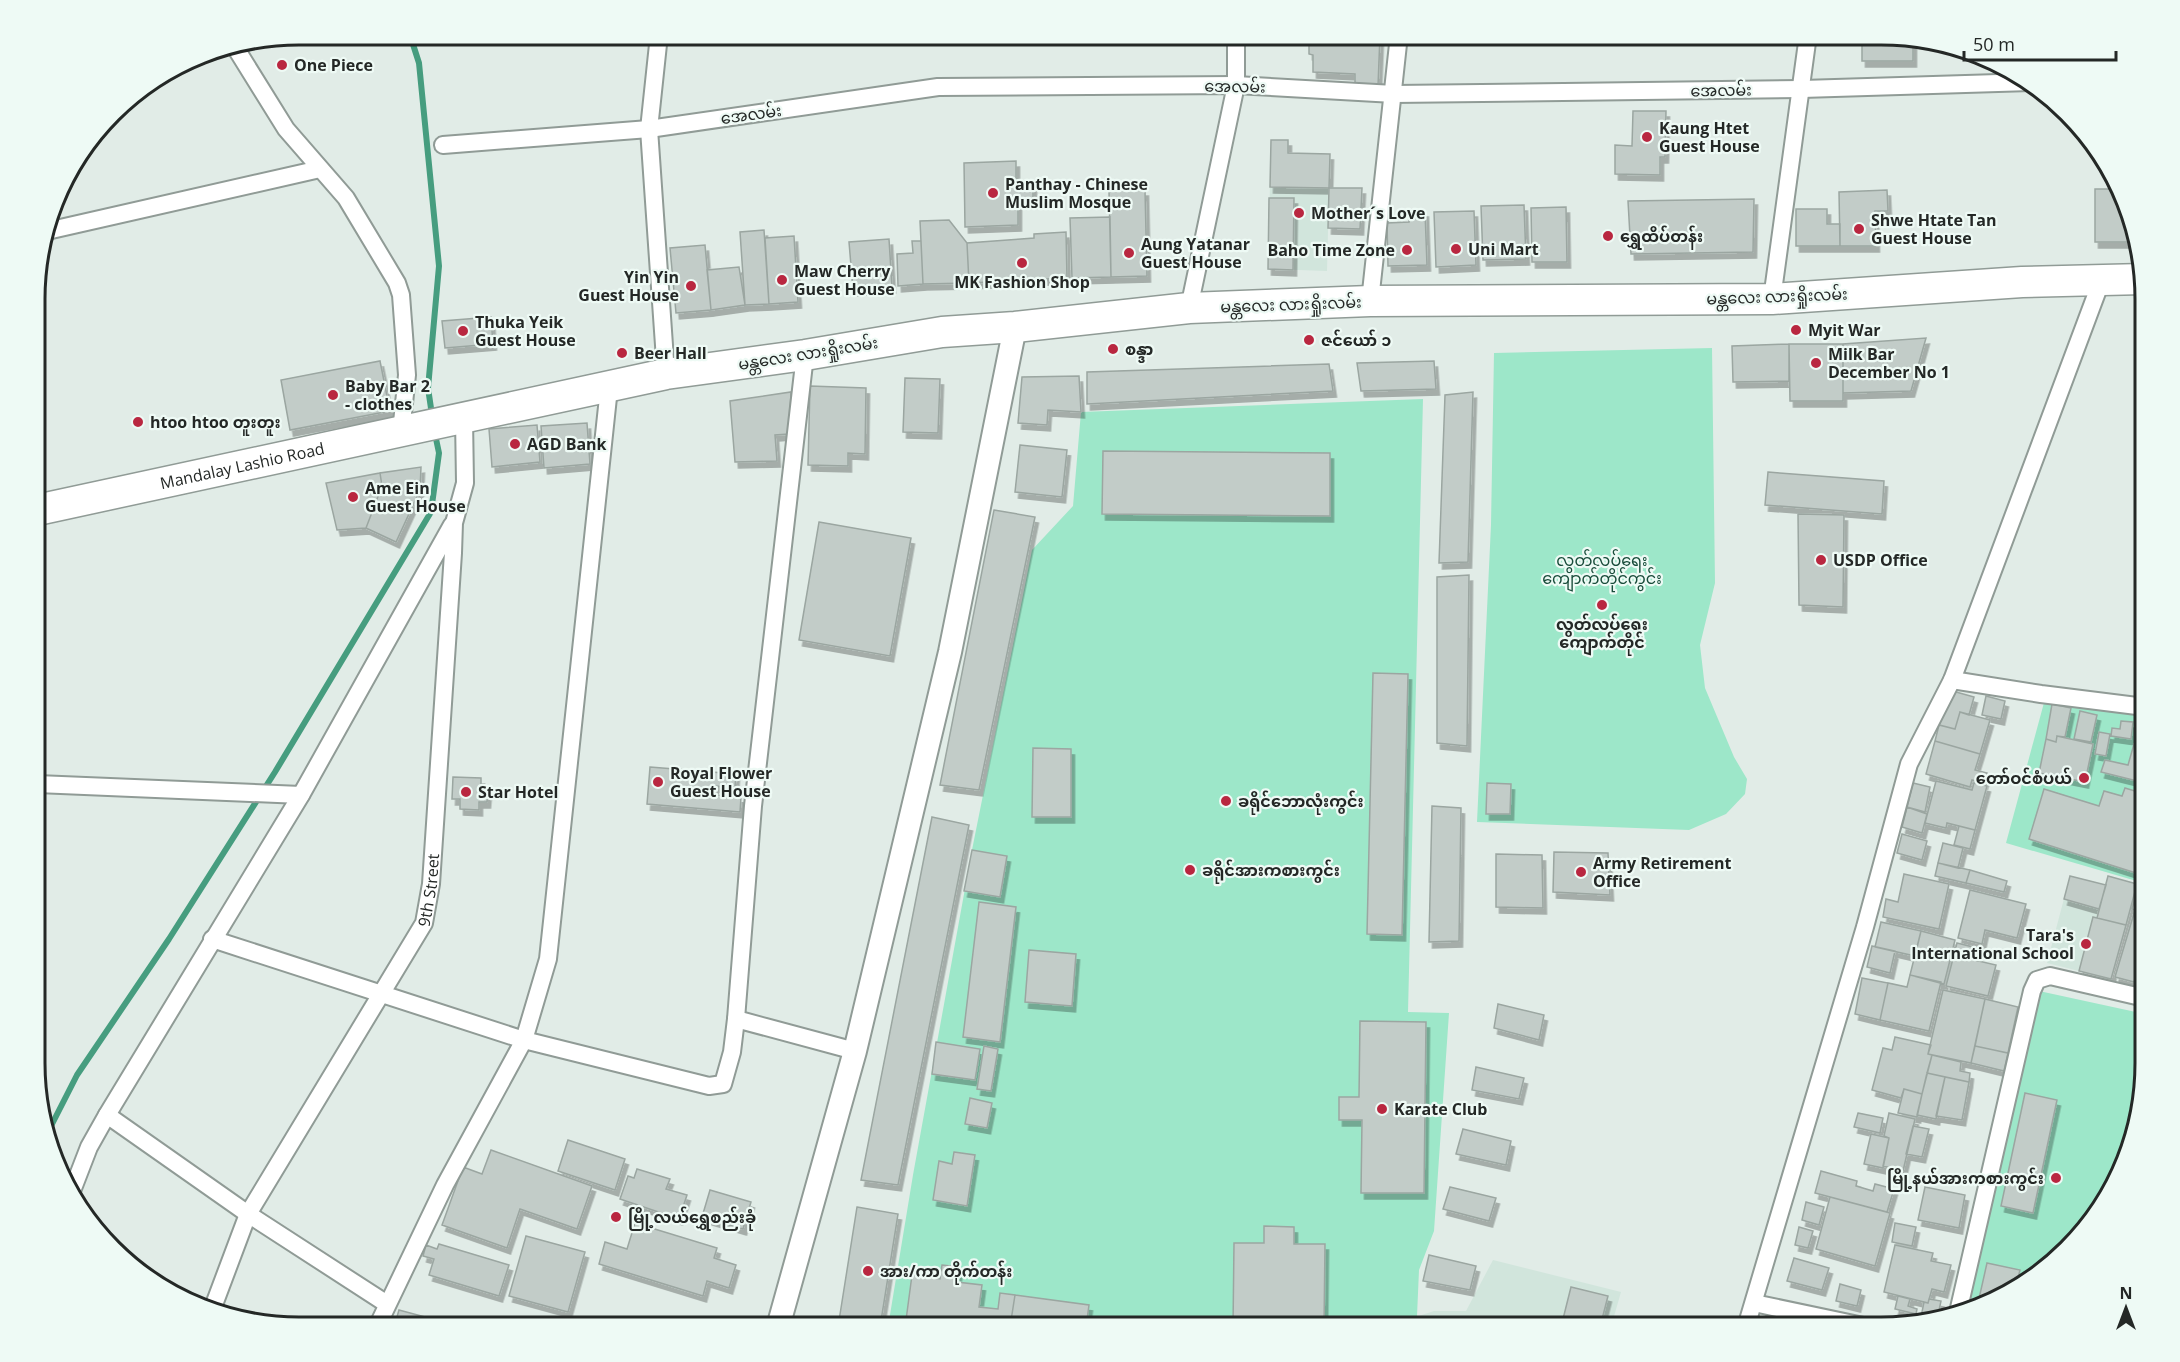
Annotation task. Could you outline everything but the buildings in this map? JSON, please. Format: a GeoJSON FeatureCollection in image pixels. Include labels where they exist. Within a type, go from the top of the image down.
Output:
{"type":"FeatureCollection","features":[{"type":"Feature","properties":{"kind":"highway","name":"မန္တလေး လားရှိုးလမ်း"},"geometry":{"type":"LineString","coordinates":[[433,425],[666,374],[805,355],[942,332],[1015,327],[1189,308],[1370,301],[1772,299],[2022,282],[2134,279]]}},
{"type":"Feature","properties":{"kind":"highway","name":"Mandalay Lashio Road"},"geometry":{"type":"LineString","coordinates":[[45,508],[433,425]]}},
{"type":"Feature","properties":{"kind":"street"},"geometry":{"type":"LineString","coordinates":[[658,45],[649,129],[666,374]]}},
{"type":"Feature","properties":{"kind":"street"},"geometry":{"type":"LineString","coordinates":[[1189,308],[1236,85],[1236,45]]}},
{"type":"Feature","properties":{"kind":"street"},"geometry":{"type":"LineString","coordinates":[[1370,301],[1398,45]]}},
{"type":"Feature","properties":{"kind":"street"},"geometry":{"type":"LineString","coordinates":[[1772,299],[1807,45]]}},
{"type":"Feature","properties":{"kind":"street","name":"9th Street"},"geometry":{"type":"LineString","coordinates":[[215,1302],[248,1214],[424,923],[431,884],[454,523],[465,483],[407,375],[401,295],[397,283],[346,198],[286,129],[239,53]]}},
{"type":"Feature","properties":{"kind":"street","name":"အေလမ်း"},"geometry":{"type":"LineString","coordinates":[[443,145],[649,129],[938,87],[1236,85],[1394,94],[1802,89],[2013,83]]}},
{"type":"Feature","properties":{"kind":"street"},"geometry":{"type":"LineString","coordinates":[[56,229],[320,169]]}},
{"type":"Feature","properties":{"kind":"street"},"geometry":{"type":"LineString","coordinates":[[1749,1317],[1865,927],[1909,764],[1952,680],[2102,279]]}},
{"type":"Feature","properties":{"kind":"street"},"geometry":{"type":"LineString","coordinates":[[781,1317],[855,1051],[950,652],[1015,327]]}},
{"type":"Feature","properties":{"kind":"street"},"geometry":{"type":"LineString","coordinates":[[212,939],[382,992],[524,1040],[709,1086],[723,1084],[732,1052],[736,1019],[753,806],[805,355]]}},
{"type":"Feature","properties":{"kind":"street"},"geometry":{"type":"LineString","coordinates":[[382,1317],[445,1185],[524,1040],[548,959],[609,388]]}},
{"type":"Feature","properties":{"kind":"street"},"geometry":{"type":"LineString","coordinates":[[75,1183],[89,1147],[107,1115],[212,939],[302,795],[454,523]]}},
{"type":"Feature","properties":{"kind":"street"},"geometry":{"type":"LineString","coordinates":[[1952,680],[2135,706]]}},
{"type":"Feature","properties":{"kind":"street"},"geometry":{"type":"LineString","coordinates":[[45,784],[302,795]]}},
{"type":"Feature","properties":{"kind":"street"},"geometry":{"type":"LineString","coordinates":[[1960,1304],[2032,991],[2037,980],[2050,976],[2135,996]]}},
{"type":"Feature","properties":{"kind":"street"},"geometry":{"type":"LineString","coordinates":[[736,1019],[855,1051]]}},
{"type":"Feature","properties":{"kind":"street"},"geometry":{"type":"LineString","coordinates":[[107,1115],[248,1214],[387,1304]]}},
{"type":"Feature","properties":{"kind":"street"},"geometry":{"type":"LineString","coordinates":[[1754,1303],[1820,1317]]}},
{"type":"Feature","properties":{"kind":"shaded area","name":"Mother´s Love"},"geometry":{"type":"Polygon","coordinates":[[[1271,140],[1288,140],[1288,153],[1330,154],[1327,271],[1268,269],[1271,140]]]}},
{"type":"Feature","properties":{"kind":"shaded area","name":"Tara's International School"},"geometry":{"type":"Polygon","coordinates":[[[2070,876],[2105,885],[2108,876],[2135,883],[2135,891],[2111,979],[2047,963],[2070,876]]]}},
{"type":"Feature","properties":{"kind":"shaded area"},"geometry":{"type":"Polygon","coordinates":[[[1493,1260],[1621,1292],[1614,1317],[1416,1317],[1434,1311],[1466,1311],[1493,1260]]]}},
{"type":"Feature","properties":{"kind":"green space","name":"လွတ်လပ်ရေး ကျောက်တိုင်ကွင်း"},"geometry":{"type":"Polygon","coordinates":[[[1712,348],[1715,583],[1700,645],[1705,688],[1734,757],[1747,779],[1745,794],[1726,814],[1689,830],[1477,822],[1491,525],[1494,353],[1712,348]]]}},
{"type":"Feature","properties":{"kind":"green space","name":"ခရိုင်အားကစားကွင်း"},"geometry":{"type":"Polygon","coordinates":[[[1423,399],[1408,1012],[1449,1013],[1434,1231],[1419,1270],[1417,1316],[890,1317],[972,850],[1032,550],[1073,506],[1081,412],[1423,399]]]}},
{"type":"Feature","properties":{"kind":"green space","name":"တော်ဝင်စံပယ်"},"geometry":{"type":"Polygon","coordinates":[[[2045,699],[2135,712],[2135,881],[2006,843],[2045,699]]]}},
{"type":"Feature","properties":{"kind":"green space","name":"မြို့နယ်အားကစားကွင်း"},"geometry":{"type":"Polygon","coordinates":[[[2039,991],[2135,1012],[2135,1063],[2130,1112],[2116,1160],[2101,1190],[2072,1230],[2048,1254],[2008,1283],[1966,1302],[2039,991]]]}},
{"type":"Feature","properties":{"kind":"waterway"},"geometry":{"type":"LineString","coordinates":[[413,45],[419,63],[439,266],[428,388],[432,415]]}},
{"type":"Feature","properties":{"kind":"waterway"},"geometry":{"type":"LineString","coordinates":[[53,1123],[77,1075],[169,939],[275,772],[431,512],[439,453],[435,434]]}},
{"type":"Feature","properties":{"kind":"place","name":"One Piece"},"geometry":{"type":"Point","coordinates":[282,65]}},
{"type":"Feature","properties":{"kind":"place","name":"Kaung Htet Guest House"},"geometry":{"type":"Point","coordinates":[1647,137]}},
{"type":"Feature","properties":{"kind":"place","name":"Panthay - Chinese Muslim Mosque"},"geometry":{"type":"Point","coordinates":[993,193]}},
{"type":"Feature","properties":{"kind":"place","name":"Mother´s Love"},"geometry":{"type":"Point","coordinates":[1299,213]}},
{"type":"Feature","properties":{"kind":"place","name":"Shwe Htate Tan Guest House"},"geometry":{"type":"Point","coordinates":[1859,229]}},
{"type":"Feature","properties":{"kind":"place","name":"ရွှေထိပ်တန်း"},"geometry":{"type":"Point","coordinates":[1608,236]}},
{"type":"Feature","properties":{"kind":"place","name":"Uni Mart"},"geometry":{"type":"Point","coordinates":[1456,249]}},
{"type":"Feature","properties":{"kind":"place","name":"Baho Time Zone"},"geometry":{"type":"Point","coordinates":[1407,250]}},
{"type":"Feature","properties":{"kind":"place","name":"Aung Yatanar Guest House"},"geometry":{"type":"Point","coordinates":[1129,253]}},
{"type":"Feature","properties":{"kind":"place","name":"MK Fashion Shop"},"geometry":{"type":"Point","coordinates":[1022,263]}},
{"type":"Feature","properties":{"kind":"place","name":"Maw Cherry Guest House"},"geometry":{"type":"Point","coordinates":[782,280]}},
{"type":"Feature","properties":{"kind":"place","name":"Yin Yin Guest House"},"geometry":{"type":"Point","coordinates":[691,286]}},
{"type":"Feature","properties":{"kind":"place","name":"Myit War"},"geometry":{"type":"Point","coordinates":[1796,330]}},
{"type":"Feature","properties":{"kind":"place","name":"Thuka Yeik Guest House"},"geometry":{"type":"Point","coordinates":[463,331]}},
{"type":"Feature","properties":{"kind":"place","name":"ဇင်ယော် ၁"},"geometry":{"type":"Point","coordinates":[1309,340]}},
{"type":"Feature","properties":{"kind":"place","name":"စန္ဒာ"},"geometry":{"type":"Point","coordinates":[1113,349]}},
{"type":"Feature","properties":{"kind":"place","name":"Beer Hall"},"geometry":{"type":"Point","coordinates":[622,353]}},
{"type":"Feature","properties":{"kind":"place","name":"Milk Bar December No 1"},"geometry":{"type":"Point","coordinates":[1816,363]}},
{"type":"Feature","properties":{"kind":"place","name":"Baby Bar 2 - clothes"},"geometry":{"type":"Point","coordinates":[333,395]}},
{"type":"Feature","properties":{"kind":"place","name":"htoo htoo တူးတူး"},"geometry":{"type":"Point","coordinates":[138,422]}},
{"type":"Feature","properties":{"kind":"place","name":"AGD Bank"},"geometry":{"type":"Point","coordinates":[515,444]}},
{"type":"Feature","properties":{"kind":"place","name":"Ame Ein Guest House"},"geometry":{"type":"Point","coordinates":[353,497]}},
{"type":"Feature","properties":{"kind":"place","name":"USDP Office"},"geometry":{"type":"Point","coordinates":[1821,560]}},
{"type":"Feature","properties":{"kind":"place","name":"လွတ်လပ်ရေး ကျောက်တိုင်"},"geometry":{"type":"Point","coordinates":[1602,605]}},
{"type":"Feature","properties":{"kind":"place","name":"တော်ဝင်စံပယ်"},"geometry":{"type":"Point","coordinates":[2084,778]}},
{"type":"Feature","properties":{"kind":"place","name":"Royal Flower Guest House"},"geometry":{"type":"Point","coordinates":[658,782]}},
{"type":"Feature","properties":{"kind":"place","name":"Star Hotel"},"geometry":{"type":"Point","coordinates":[466,792]}},
{"type":"Feature","properties":{"kind":"place","name":"ခရိုင်ဘောလုံးကွင်း"},"geometry":{"type":"Point","coordinates":[1226,801]}},
{"type":"Feature","properties":{"kind":"place","name":"ခရိုင်အားကစားကွင်း"},"geometry":{"type":"Point","coordinates":[1190,870]}},
{"type":"Feature","properties":{"kind":"place","name":"Army Retirement Office"},"geometry":{"type":"Point","coordinates":[1581,872]}},
{"type":"Feature","properties":{"kind":"place","name":"Tara's International School"},"geometry":{"type":"Point","coordinates":[2086,944]}},
{"type":"Feature","properties":{"kind":"place","name":"Karate Club"},"geometry":{"type":"Point","coordinates":[1382,1109]}},
{"type":"Feature","properties":{"kind":"place","name":"မြို့နယ်အားကစားကွင်း"},"geometry":{"type":"Point","coordinates":[2056,1178]}},
{"type":"Feature","properties":{"kind":"place","name":"မြို့လယ်ရွှေစည်းခုံ"},"geometry":{"type":"Point","coordinates":[616,1217]}},
{"type":"Feature","properties":{"kind":"place","name":"အား/ကာ တိုက်တန်း"},"geometry":{"type":"Point","coordinates":[868,1271]}}]}
